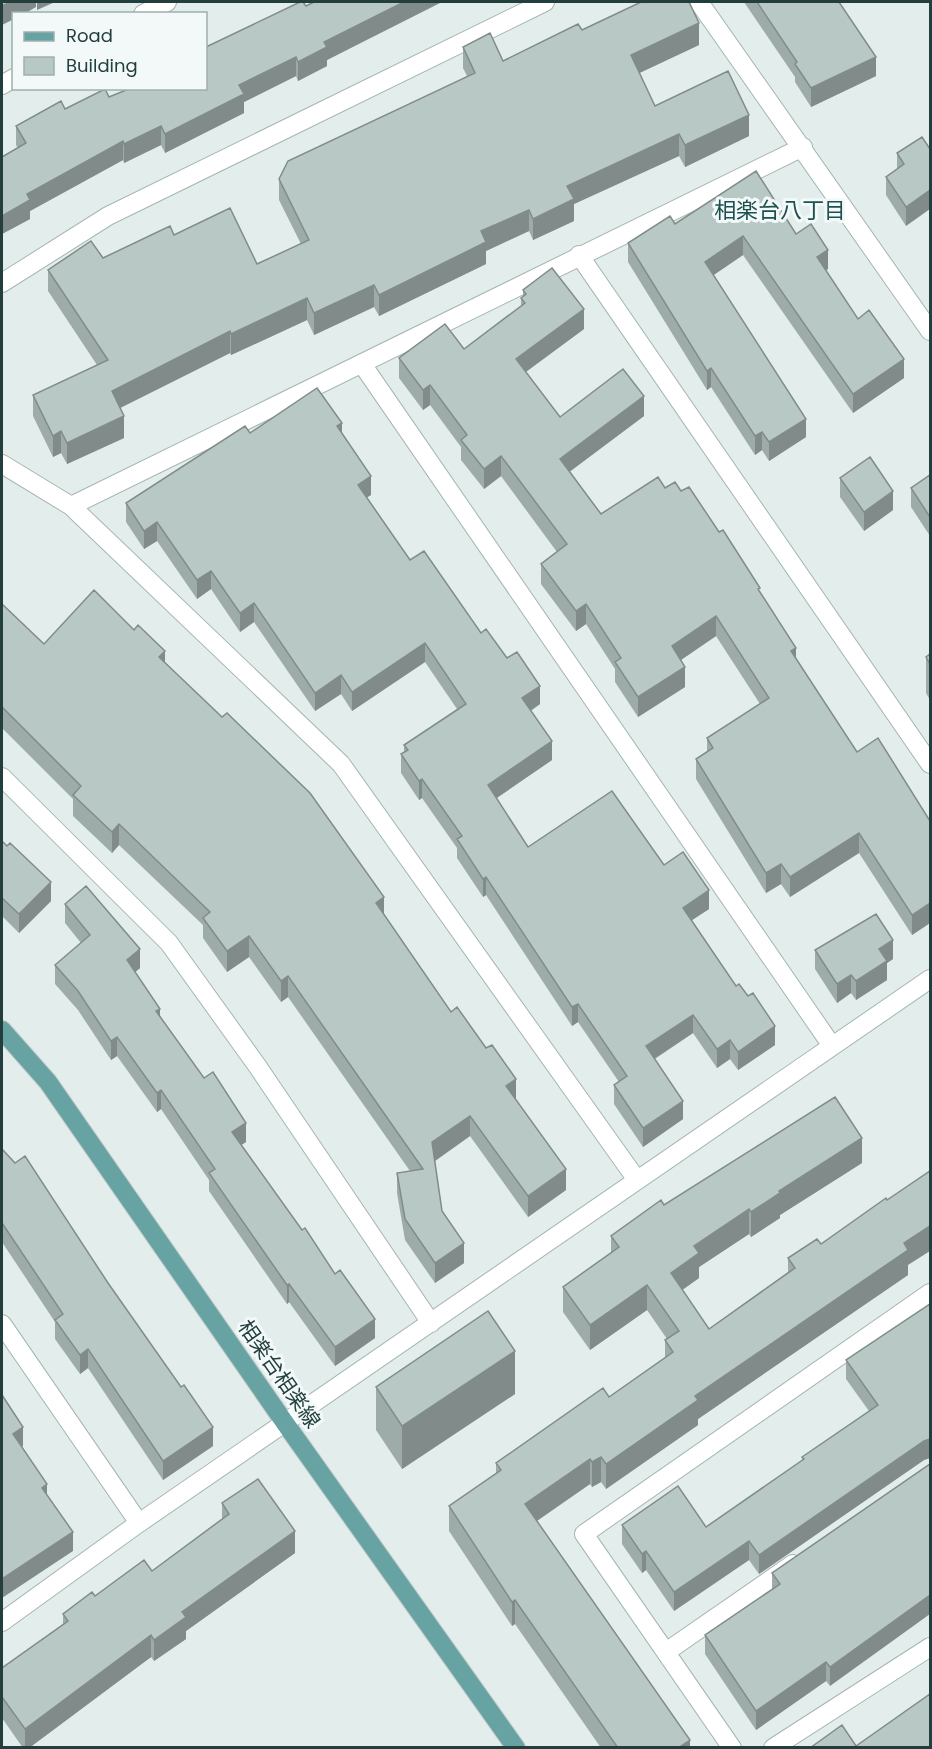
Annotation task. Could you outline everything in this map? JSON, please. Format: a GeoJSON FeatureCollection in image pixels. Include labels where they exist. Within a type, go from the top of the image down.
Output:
{"type":"FeatureCollection","features":[{"type":"Feature","properties":{"kind":"main road","name":"相楽台相楽線"},"geometry":{"type":"LineString","coordinates":[[2,1030],[48,1082],[285,1423],[516,1748]]}},
{"type":"Feature","properties":{"kind":"street"},"geometry":{"type":"LineString","coordinates":[[147,12],[167,2]]}},
{"type":"Feature","properties":{"kind":"street"},"geometry":{"type":"LineString","coordinates":[[2,283],[108,216],[545,2]]}},
{"type":"Feature","properties":{"kind":"street"},"geometry":{"type":"LineString","coordinates":[[699,2],[930,331]]}},
{"type":"Feature","properties":{"kind":"street"},"geometry":{"type":"LineString","coordinates":[[71,507],[579,255],[803,147]]}},
{"type":"Feature","properties":{"kind":"street"},"geometry":{"type":"LineString","coordinates":[[579,255],[930,764]]}},
{"type":"Feature","properties":{"kind":"street"},"geometry":{"type":"LineString","coordinates":[[362,364],[832,1046]]}},
{"type":"Feature","properties":{"kind":"street"},"geometry":{"type":"LineString","coordinates":[[2,464],[71,507],[341,764],[637,1180]]}},
{"type":"Feature","properties":{"kind":"street"},"geometry":{"type":"LineString","coordinates":[[2,777],[170,943],[258,1066],[431,1323]]}},
{"type":"Feature","properties":{"kind":"street"},"geometry":{"type":"LineString","coordinates":[[2,1622],[139,1523],[930,979]]}},
{"type":"Feature","properties":{"kind":"street"},"geometry":{"type":"LineString","coordinates":[[732,1748],[584,1534],[930,1293]]}},
{"type":"Feature","properties":{"kind":"street"},"geometry":{"type":"LineString","coordinates":[[2,1324],[139,1523]]}},
{"type":"Feature","properties":{"kind":"street"},"geometry":{"type":"LineString","coordinates":[[666,1652],[803,1557]]}},
{"type":"Feature","properties":{"kind":"street"},"geometry":{"type":"LineString","coordinates":[[773,1748],[930,1647]]}},
{"type":"Feature","properties":{"kind":"building"},"geometry":{"type":"Polygon","coordinates":[[[300,2],[306,6],[314,2],[404,2],[324,42],[327,47],[298,62],[296,57],[239,85],[244,94],[165,134],[161,126],[124,144],[123,141],[27,194],[30,200],[2,216],[2,157],[26,143],[16,126],[61,101],[65,109],[103,90],[106,90],[109,97],[126,90],[207,90],[207,47],[300,2]]]}},
{"type":"Feature","properties":{"kind":"building"},"geometry":{"type":"Polygon","coordinates":[[[641,2],[689,2],[699,23],[631,55],[655,106],[728,71],[749,115],[685,145],[679,134],[567,186],[574,199],[533,219],[529,210],[481,231],[486,242],[379,295],[374,285],[314,313],[307,298],[231,334],[230,331],[112,391],[124,416],[67,443],[61,431],[53,436],[33,395],[108,360],[48,270],[91,241],[103,258],[170,226],[174,235],[230,208],[257,264],[309,240],[279,179],[288,161],[475,73],[463,47],[490,33],[503,61],[578,24],[582,30],[641,2]]]}},
{"type":"Feature","properties":{"kind":"building"},"geometry":{"type":"Polygon","coordinates":[[[757,2],[839,2],[876,57],[811,88],[795,64],[797,62],[757,2]]]}},
{"type":"Feature","properties":{"kind":"building"},"geometry":{"type":"Polygon","coordinates":[[[922,137],[930,149],[930,190],[906,207],[886,177],[904,164],[897,153],[922,137]]]}},
{"type":"Feature","properties":{"kind":"building"},"geometry":{"type":"Polygon","coordinates":[[[756,171],[796,234],[811,224],[828,250],[817,257],[858,319],[869,310],[904,359],[853,394],[743,236],[705,262],[806,419],[769,442],[762,432],[755,436],[711,368],[707,371],[628,243],[670,216],[675,224],[756,171]]]}},
{"type":"Feature","properties":{"kind":"building"},"geometry":{"type":"Polygon","coordinates":[[[552,268],[584,309],[516,359],[560,417],[623,369],[644,396],[560,459],[601,514],[658,477],[665,488],[675,482],[681,491],[689,487],[719,532],[723,530],[796,648],[791,651],[857,752],[878,738],[930,821],[930,903],[912,915],[859,833],[790,877],[781,864],[766,873],[696,759],[713,748],[707,738],[769,698],[716,616],[672,646],[685,667],[638,697],[615,662],[621,658],[586,604],[576,611],[541,564],[567,544],[501,456],[484,469],[461,440],[467,435],[430,385],[423,390],[399,358],[445,324],[464,349],[525,303],[521,298],[526,294],[523,290],[552,268]]]}},
{"type":"Feature","properties":{"kind":"building"},"geometry":{"type":"Polygon","coordinates":[[[317,388],[342,423],[337,426],[371,476],[358,485],[410,560],[424,551],[481,633],[486,629],[507,658],[517,652],[540,686],[522,698],[552,741],[488,785],[528,847],[612,791],[664,865],[683,852],[709,890],[683,908],[736,986],[739,984],[748,996],[753,993],[775,1026],[738,1052],[730,1040],[717,1049],[693,1015],[646,1046],[683,1101],[643,1128],[614,1085],[627,1076],[578,1004],[572,1007],[486,877],[483,879],[457,839],[462,836],[422,779],[419,781],[401,754],[408,750],[404,745],[466,704],[425,643],[352,692],[341,675],[315,693],[254,603],[240,613],[211,571],[197,580],[157,522],[144,531],[126,503],[245,426],[250,433],[317,388]]]}},
{"type":"Feature","properties":{"kind":"building"},"geometry":{"type":"Polygon","coordinates":[[[870,457],[893,491],[864,512],[840,478],[870,457]]]}},
{"type":"Feature","properties":{"kind":"building"},"geometry":{"type":"Polygon","coordinates":[[[930,475],[930,517],[911,488],[930,475]]]}},
{"type":"Feature","properties":{"kind":"building"},"geometry":{"type":"Polygon","coordinates":[[[94,590],[134,630],[138,625],[165,651],[159,657],[222,717],[227,713],[310,793],[384,897],[376,903],[451,1012],[457,1007],[486,1048],[492,1045],[516,1079],[506,1086],[566,1169],[528,1196],[470,1116],[432,1142],[442,1211],[464,1243],[435,1263],[405,1219],[397,1173],[423,1169],[288,976],[281,981],[249,936],[227,951],[203,918],[210,912],[119,824],[112,832],[73,795],[81,786],[2,707],[2,604],[44,644],[94,590]]]}},
{"type":"Feature","properties":{"kind":"building"},"geometry":{"type":"Polygon","coordinates":[[[2,841],[7,846],[10,843],[51,882],[19,914],[2,898],[2,841]]]}},
{"type":"Feature","properties":{"kind":"building"},"geometry":{"type":"Polygon","coordinates":[[[86,886],[140,949],[127,960],[160,1009],[156,1011],[204,1078],[213,1072],[246,1123],[232,1132],[302,1230],[305,1228],[335,1274],[340,1270],[375,1319],[335,1347],[289,1284],[287,1285],[209,1173],[215,1169],[161,1090],[157,1093],[117,1037],[111,1041],[78,991],[55,965],[90,935],[65,904],[86,886]]]}},
{"type":"Feature","properties":{"kind":"building"},"geometry":{"type":"Polygon","coordinates":[[[876,914],[893,940],[879,949],[887,961],[856,981],[851,975],[837,984],[815,950],[876,914]]]}},
{"type":"Feature","properties":{"kind":"building"},"geometry":{"type":"Polygon","coordinates":[[[835,1097],[862,1138],[779,1191],[780,1193],[751,1212],[749,1209],[694,1246],[699,1253],[671,1273],[709,1329],[795,1268],[788,1258],[817,1239],[821,1244],[886,1198],[887,1200],[930,1171],[930,1226],[904,1243],[908,1250],[695,1396],[698,1400],[606,1464],[601,1457],[592,1462],[590,1459],[525,1504],[690,1740],[678,1748],[618,1748],[515,1600],[512,1602],[449,1506],[501,1470],[496,1463],[603,1388],[609,1397],[673,1352],[665,1340],[679,1331],[647,1285],[590,1325],[563,1287],[619,1247],[611,1236],[661,1200],[664,1205],[835,1097]]]}},
{"type":"Feature","properties":{"kind":"building"},"geometry":{"type":"Polygon","coordinates":[[[2,1149],[15,1163],[25,1156],[108,1283],[181,1387],[184,1385],[213,1427],[163,1461],[88,1349],[80,1355],[55,1320],[63,1314],[2,1223],[2,1149]]]}},
{"type":"Feature","properties":{"kind":"building"},"geometry":{"type":"Polygon","coordinates":[[[930,1304],[930,1439],[759,1555],[749,1541],[674,1592],[646,1551],[642,1554],[622,1525],[678,1486],[706,1527],[804,1459],[802,1457],[878,1405],[846,1360],[930,1304]]]}},
{"type":"Feature","properties":{"kind":"building"},"geometry":{"type":"Polygon","coordinates":[[[488,1311],[515,1351],[402,1426],[376,1387],[488,1311]]]}},
{"type":"Feature","properties":{"kind":"building"},"geometry":{"type":"Polygon","coordinates":[[[2,1395],[23,1427],[13,1434],[47,1484],[42,1488],[73,1532],[2,1579],[2,1395]]]}},
{"type":"Feature","properties":{"kind":"building"},"geometry":{"type":"Polygon","coordinates":[[[930,1464],[930,1595],[830,1667],[826,1662],[756,1711],[705,1635],[780,1584],[772,1573],[930,1464]]]}},
{"type":"Feature","properties":{"kind":"building"},"geometry":{"type":"Polygon","coordinates":[[[258,1479],[295,1531],[182,1612],[186,1617],[154,1640],[151,1635],[25,1729],[2,1697],[2,1668],[68,1621],[63,1614],[92,1592],[95,1596],[144,1560],[152,1571],[229,1514],[222,1503],[258,1479]]]}},
{"type":"Feature","properties":{"kind":"building"},"geometry":{"type":"Polygon","coordinates":[[[930,1694],[930,1748],[810,1748],[842,1725],[856,1746],[930,1694]]]}},
{"type":"Feature","properties":{"kind":"district","name":"相楽台八丁目"},"geometry":{"type":"Point","coordinates":[780,210]}}]}
